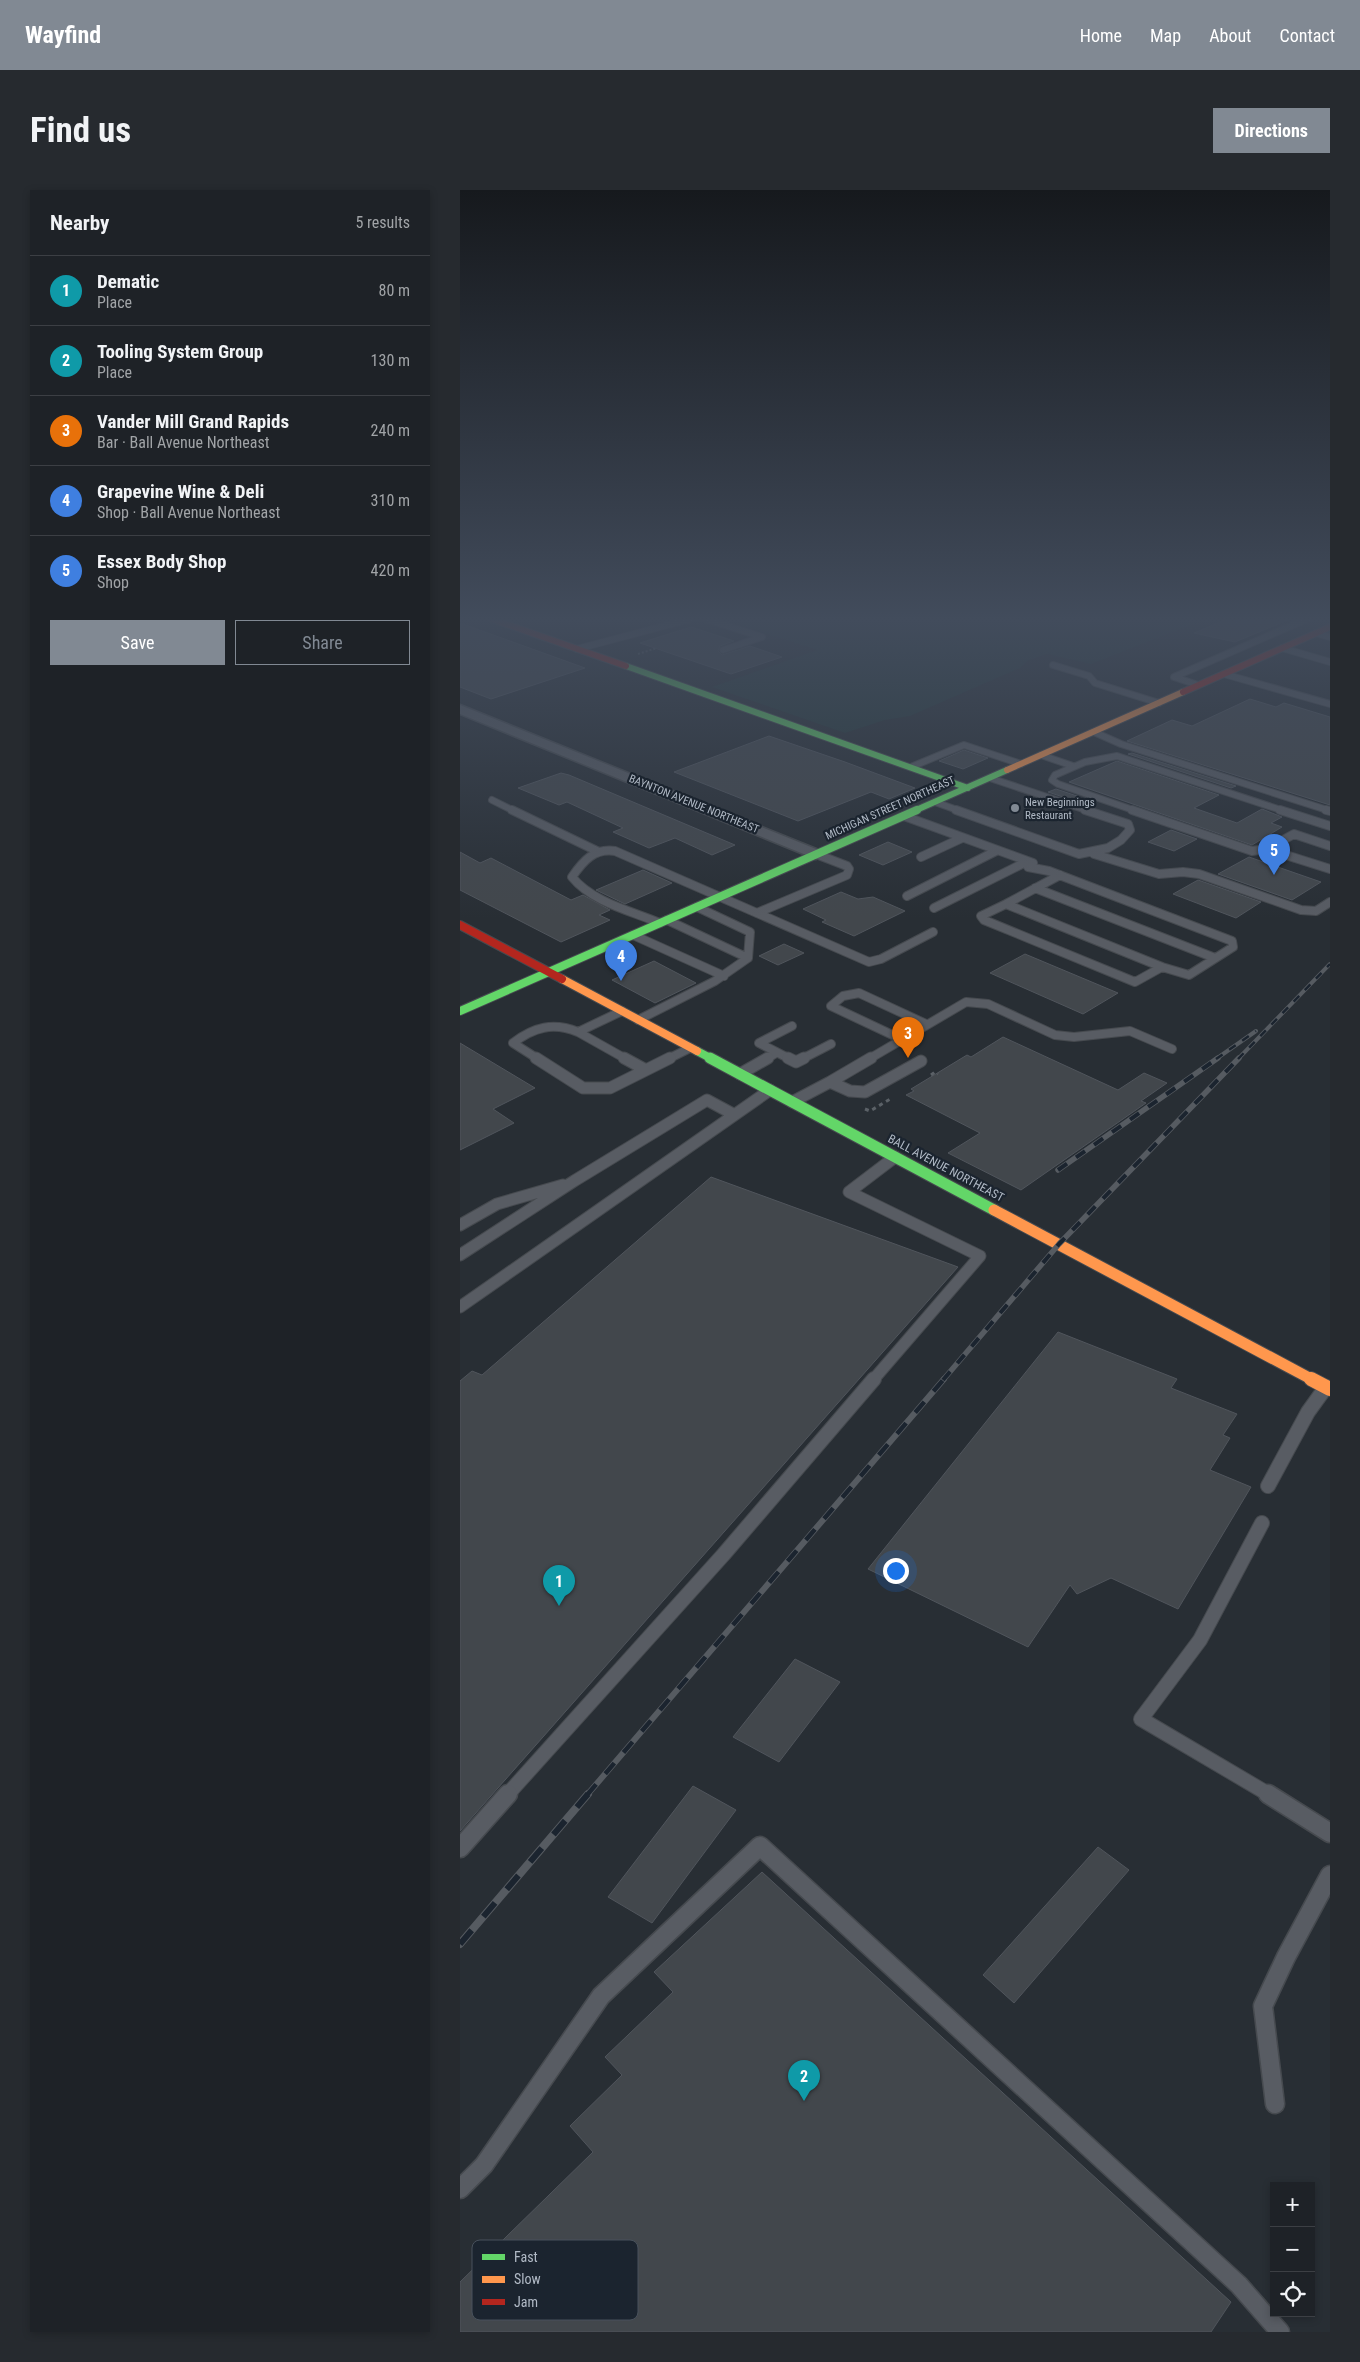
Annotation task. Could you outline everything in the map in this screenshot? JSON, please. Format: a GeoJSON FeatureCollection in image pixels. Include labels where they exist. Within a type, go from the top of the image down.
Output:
{"type":"FeatureCollection","features":[{"type":"Feature","properties":{"kind":"street","name":"BAYNTON AVENUE NORTHEAST"},"geometry":{"type":"LineString","coordinates":[[482,718],[816,854]]}},
{"type":"Feature","properties":{"kind":"street"},"geometry":{"type":"LineString","coordinates":[[772,718],[968,788]]}},
{"type":"Feature","properties":{"kind":"street","name":"MICHIGAN STREET NORTHEAST"},"geometry":{"type":"LineString","coordinates":[[460,1011],[1125,718]]}},
{"type":"Feature","properties":{"kind":"street","name":"BALL AVENUE NORTHEAST"},"geometry":{"type":"LineString","coordinates":[[460,925],[1328,1388]]}},
{"type":"Feature","properties":{"kind":"lane"},"geometry":{"type":"LineString","coordinates":[[1094,732],[1121,744],[1330,811]]}},
{"type":"Feature","properties":{"kind":"lane"},"geometry":{"type":"LineString","coordinates":[[911,767],[964,745],[1021,764]]}},
{"type":"Feature","properties":{"kind":"lane"},"geometry":{"type":"LineString","coordinates":[[1041,755],[1073,766]]}},
{"type":"Feature","properties":{"kind":"lane"},"geometry":{"type":"LineString","coordinates":[[1330,826],[1305,828],[1267,849],[1252,851],[1058,784],[1052,780],[1055,775],[1073,766],[1103,756],[1117,756],[1305,828],[1330,846]]}},
{"type":"Feature","properties":{"kind":"lane"},"geometry":{"type":"LineString","coordinates":[[990,778],[1128,824],[1130,830],[1126,837],[1094,854]]}},
{"type":"Feature","properties":{"kind":"lane"},"geometry":{"type":"LineString","coordinates":[[492,800],[597,851]]}},
{"type":"Feature","properties":{"kind":"lane"},"geometry":{"type":"LineString","coordinates":[[936,802],[1079,854],[1094,854],[1159,874],[1183,872],[1198,874],[1301,910],[1316,911],[1330,902]]}},
{"type":"Feature","properties":{"kind":"lane"},"geometry":{"type":"LineString","coordinates":[[904,816],[1026,862],[1028,867],[1060,875],[1232,941],[1233,947],[1189,975],[1178,973],[1006,904]]}},
{"type":"Feature","properties":{"kind":"lane"},"geometry":{"type":"LineString","coordinates":[[921,857],[962,838]]}},
{"type":"Feature","properties":{"kind":"lane"},"geometry":{"type":"LineString","coordinates":[[748,958],[663,922],[615,905],[575,884],[572,877],[588,856],[606,849],[615,851],[869,962],[881,959],[933,932]]}},
{"type":"Feature","properties":{"kind":"lane"},"geometry":{"type":"LineString","coordinates":[[1267,849],[1330,869]]}},
{"type":"Feature","properties":{"kind":"lane"},"geometry":{"type":"LineString","coordinates":[[907,896],[996,851]]}},
{"type":"Feature","properties":{"kind":"lane"},"geometry":{"type":"LineString","coordinates":[[757,913],[847,875],[849,869],[847,866],[816,854]]}},
{"type":"Feature","properties":{"kind":"lane"},"geometry":{"type":"LineString","coordinates":[[934,908],[1026,862]]}},
{"type":"Feature","properties":{"kind":"lane"},"geometry":{"type":"LineString","coordinates":[[1060,875],[981,916],[984,920],[1135,982],[1162,967]]}},
{"type":"Feature","properties":{"kind":"lane"},"geometry":{"type":"LineString","coordinates":[[1035,888],[1215,958]]}},
{"type":"Feature","properties":{"kind":"lane"},"geometry":{"type":"LineString","coordinates":[[638,1020],[724,976],[748,958],[750,932],[697,907]]}},
{"type":"Feature","properties":{"kind":"lane"},"geometry":{"type":"LineString","coordinates":[[633,935],[724,976]]}},
{"type":"Feature","properties":{"kind":"lane"},"geometry":{"type":"LineString","coordinates":[[902,1039],[831,1006],[834,1001],[848,993],[859,993],[926,1024]]}},
{"type":"Feature","properties":{"kind":"lane"},"geometry":{"type":"LineString","coordinates":[[792,1102],[830,1082],[966,1002],[988,1004],[1055,1035],[1074,1037],[1115,1031],[1130,1031],[1172,1049]]}},
{"type":"Feature","properties":{"kind":"lane"},"geometry":{"type":"LineString","coordinates":[[578,1032],[622,1011]]}},
{"type":"Feature","properties":{"kind":"lane"},"geometry":{"type":"LineString","coordinates":[[646,1070],[566,1026],[549,1024],[520,1038],[513,1044],[584,1088],[610,1088],[646,1070],[690,1048]]}},
{"type":"Feature","properties":{"kind":"lane"},"geometry":{"type":"LineString","coordinates":[[792,1026],[760,1043],[796,1062],[831,1044]]}},
{"type":"Feature","properties":{"kind":"lane"},"geometry":{"type":"LineString","coordinates":[[740,1074],[776,1053]]}},
{"type":"Feature","properties":{"kind":"lane"},"geometry":{"type":"LineString","coordinates":[[830,1082],[850,1091],[865,1092],[921,1061]]}},
{"type":"Feature","properties":{"kind":"lane"},"geometry":{"type":"LineString","coordinates":[[460,1308],[528,1262],[733,1114],[770,1090]]}},
{"type":"Feature","properties":{"kind":"lane"},"geometry":{"type":"LineString","coordinates":[[460,1256],[574,1181],[708,1100],[733,1114]]}},
{"type":"Feature","properties":{"kind":"lane"},"geometry":{"type":"LineString","coordinates":[[460,1848],[724,1554],[980,1256],[849,1192],[895,1157]]}},
{"type":"Feature","properties":{"kind":"lane"},"geometry":{"type":"LineString","coordinates":[[460,1225],[496,1204],[574,1181]]}},
{"type":"Feature","properties":{"kind":"lane"},"geometry":{"type":"LineString","coordinates":[[1268,1486],[1308,1412],[1328,1388]]}},
{"type":"Feature","properties":{"kind":"lane"},"geometry":{"type":"LineString","coordinates":[[1262,1523],[1200,1640],[1141,1719],[1228,1769],[1330,1833]]}},
{"type":"Feature","properties":{"kind":"lane"},"geometry":{"type":"LineString","coordinates":[[460,2189],[484,2165],[601,1996],[760,1846],[1239,2285],[1280,2332]]}},
{"type":"Feature","properties":{"kind":"lane"},"geometry":{"type":"LineString","coordinates":[[1275,2104],[1263,2006],[1286,1957],[1330,1875]]}},
{"type":"Feature","properties":{"kind":"shaded area"},"geometry":{"type":"Polygon","coordinates":[[[802,718],[898,718],[885,720],[845,733],[802,718]]]}},
{"type":"Feature","properties":{"kind":"building"},"geometry":{"type":"Polygon","coordinates":[[[1209,718],[1330,718],[1330,805],[1127,741],[1172,720],[1192,726],[1209,718]]]}},
{"type":"Feature","properties":{"kind":"building"},"geometry":{"type":"Polygon","coordinates":[[[769,736],[915,788],[889,799],[871,792],[798,821],[674,772],[769,736]]]}},
{"type":"Feature","properties":{"kind":"building"},"geometry":{"type":"Polygon","coordinates":[[[964,750],[988,758],[963,769],[939,761],[964,750]]]}},
{"type":"Feature","properties":{"kind":"building"},"geometry":{"type":"Polygon","coordinates":[[[1132,753],[1236,786],[1231,788],[1128,754],[1132,753]]]}},
{"type":"Feature","properties":{"kind":"building"},"geometry":{"type":"Polygon","coordinates":[[[1117,761],[1219,795],[1194,808],[1237,823],[1262,809],[1282,817],[1271,823],[1282,827],[1252,845],[1069,782],[1117,761]]]}},
{"type":"Feature","properties":{"kind":"building"},"geometry":{"type":"Polygon","coordinates":[[[561,773],[735,845],[712,855],[675,838],[649,848],[613,832],[623,828],[567,802],[559,805],[518,788],[561,773]]]}},
{"type":"Feature","properties":{"kind":"building"},"geometry":{"type":"Polygon","coordinates":[[[1056,789],[1080,797],[1072,800],[1048,792],[1056,789]]]}},
{"type":"Feature","properties":{"kind":"building"},"geometry":{"type":"Polygon","coordinates":[[[1171,830],[1197,839],[1174,851],[1148,842],[1171,830]]]}},
{"type":"Feature","properties":{"kind":"building"},"geometry":{"type":"Polygon","coordinates":[[[888,842],[912,852],[883,865],[859,855],[888,842]]]}},
{"type":"Feature","properties":{"kind":"building"},"geometry":{"type":"Polygon","coordinates":[[[460,852],[480,863],[491,858],[571,900],[583,895],[610,910],[599,915],[610,920],[561,942],[460,890],[460,852]]]}},
{"type":"Feature","properties":{"kind":"building"},"geometry":{"type":"Polygon","coordinates":[[[1249,857],[1321,882],[1292,900],[1218,874],[1249,857]]]}},
{"type":"Feature","properties":{"kind":"building"},"geometry":{"type":"Polygon","coordinates":[[[643,870],[672,883],[625,904],[596,890],[643,870]]]}},
{"type":"Feature","properties":{"kind":"building"},"geometry":{"type":"Polygon","coordinates":[[[1198,880],[1261,902],[1236,918],[1173,894],[1198,880]]]}},
{"type":"Feature","properties":{"kind":"building"},"geometry":{"type":"Polygon","coordinates":[[[841,892],[858,899],[873,897],[905,911],[854,936],[822,922],[826,920],[803,909],[841,892]]]}},
{"type":"Feature","properties":{"kind":"building"},"geometry":{"type":"Polygon","coordinates":[[[784,944],[804,953],[778,965],[759,956],[784,944]]]}},
{"type":"Feature","properties":{"kind":"building"},"geometry":{"type":"Polygon","coordinates":[[[1025,954],[1118,993],[1083,1014],[990,973],[1025,954]]]}},
{"type":"Feature","properties":{"kind":"building"},"geometry":{"type":"Polygon","coordinates":[[[654,961],[696,983],[655,1003],[612,980],[654,961]]]}},
{"type":"Feature","properties":{"kind":"building"},"geometry":{"type":"Polygon","coordinates":[[[1003,1037],[1118,1090],[1144,1073],[1167,1083],[1141,1101],[1146,1103],[1021,1190],[948,1153],[980,1133],[906,1095],[914,1091],[911,1089],[967,1055],[971,1057],[1003,1037]]]}},
{"type":"Feature","properties":{"kind":"building"},"geometry":{"type":"Polygon","coordinates":[[[460,1043],[535,1088],[493,1109],[514,1123],[460,1150],[460,1043]]]}},
{"type":"Feature","properties":{"kind":"building"},"geometry":{"type":"Polygon","coordinates":[[[711,1177],[958,1267],[460,1831],[460,1381],[472,1371],[482,1375],[711,1177]]]}},
{"type":"Feature","properties":{"kind":"building"},"geometry":{"type":"Polygon","coordinates":[[[1058,1332],[1177,1379],[1171,1388],[1237,1414],[1223,1435],[1230,1438],[1210,1470],[1251,1487],[1178,1609],[1111,1578],[1077,1594],[1070,1585],[1028,1647],[868,1569],[1058,1332]]]}},
{"type":"Feature","properties":{"kind":"building"},"geometry":{"type":"Polygon","coordinates":[[[795,1659],[840,1682],[779,1762],[733,1737],[795,1659]]]}},
{"type":"Feature","properties":{"kind":"building"},"geometry":{"type":"Polygon","coordinates":[[[693,1786],[736,1810],[652,1923],[608,1897],[693,1786]]]}},
{"type":"Feature","properties":{"kind":"building"},"geometry":{"type":"Polygon","coordinates":[[[1098,1847],[1129,1870],[1014,2003],[983,1975],[1098,1847]]]}},
{"type":"Feature","properties":{"kind":"building"},"geometry":{"type":"Polygon","coordinates":[[[762,1872],[1231,2302],[1211,2332],[460,2332],[460,2282],[472,2270],[472,2320],[638,2320],[638,2240],[503,2240],[593,2152],[570,2126],[622,2075],[605,2057],[673,1992],[654,1972],[762,1872]]]}},
{"type":"Feature","properties":{"kind":"railway"},"geometry":{"type":"LineString","coordinates":[[1238,1059],[1330,964]]}},
{"type":"Feature","properties":{"kind":"railway"},"geometry":{"type":"LineString","coordinates":[[1216,1059],[1256,1031]]}},
{"type":"Feature","properties":{"kind":"railway"},"geometry":{"type":"LineString","coordinates":[[1058,1170],[1218,1058]]}},
{"type":"Feature","properties":{"kind":"railway"},"geometry":{"type":"LineString","coordinates":[[943,1380],[1059,1244],[1239,1058]]}},
{"type":"Feature","properties":{"kind":"railway"},"geometry":{"type":"LineString","coordinates":[[587,1795],[944,1379]]}},
{"type":"Feature","properties":{"kind":"railway"},"geometry":{"type":"LineString","coordinates":[[460,1944],[588,1794]]}},
{"type":"Feature","properties":{"kind":"traffic: fast"},"geometry":{"type":"LineString","coordinates":[[772,718],[968,788]]}},
{"type":"Feature","properties":{"kind":"traffic: fast"},"geometry":{"type":"LineString","coordinates":[[460,1011],[1007,770]]}},
{"type":"Feature","properties":{"kind":"traffic: fast"},"geometry":{"type":"LineString","coordinates":[[697,1051],[994,1210]]}},
{"type":"Feature","properties":{"kind":"traffic: slow"},"geometry":{"type":"LineString","coordinates":[[1007,770],[1124,718]]}},
{"type":"Feature","properties":{"kind":"traffic: slow"},"geometry":{"type":"LineString","coordinates":[[562,979],[697,1051]]}},
{"type":"Feature","properties":{"kind":"traffic: slow"},"geometry":{"type":"LineString","coordinates":[[994,1210],[1330,1389]]}},
{"type":"Feature","properties":{"kind":"traffic: jam"},"geometry":{"type":"LineString","coordinates":[[460,925],[562,979]]}},
{"type":"Feature","properties":{"kind":"place","name":"New Beginnings Restaurant"},"geometry":{"type":"Point","coordinates":[1015,808]}},
{"type":"Feature","properties":{"kind":"place","name":"Essex Body Shop"},"geometry":{"type":"Point","coordinates":[1274,875]}},
{"type":"Feature","properties":{"kind":"place","name":"Grapevine Wine & Deli"},"geometry":{"type":"Point","coordinates":[621,981]}},
{"type":"Feature","properties":{"kind":"place","name":"Vander Mill Grand Rapids"},"geometry":{"type":"Point","coordinates":[908,1058]}},
{"type":"Feature","properties":{"kind":"place","name":"Dematic"},"geometry":{"type":"Point","coordinates":[559,1606]}},
{"type":"Feature","properties":{"kind":"place","name":"Tooling System Group"},"geometry":{"type":"Point","coordinates":[804,2101]}}]}
